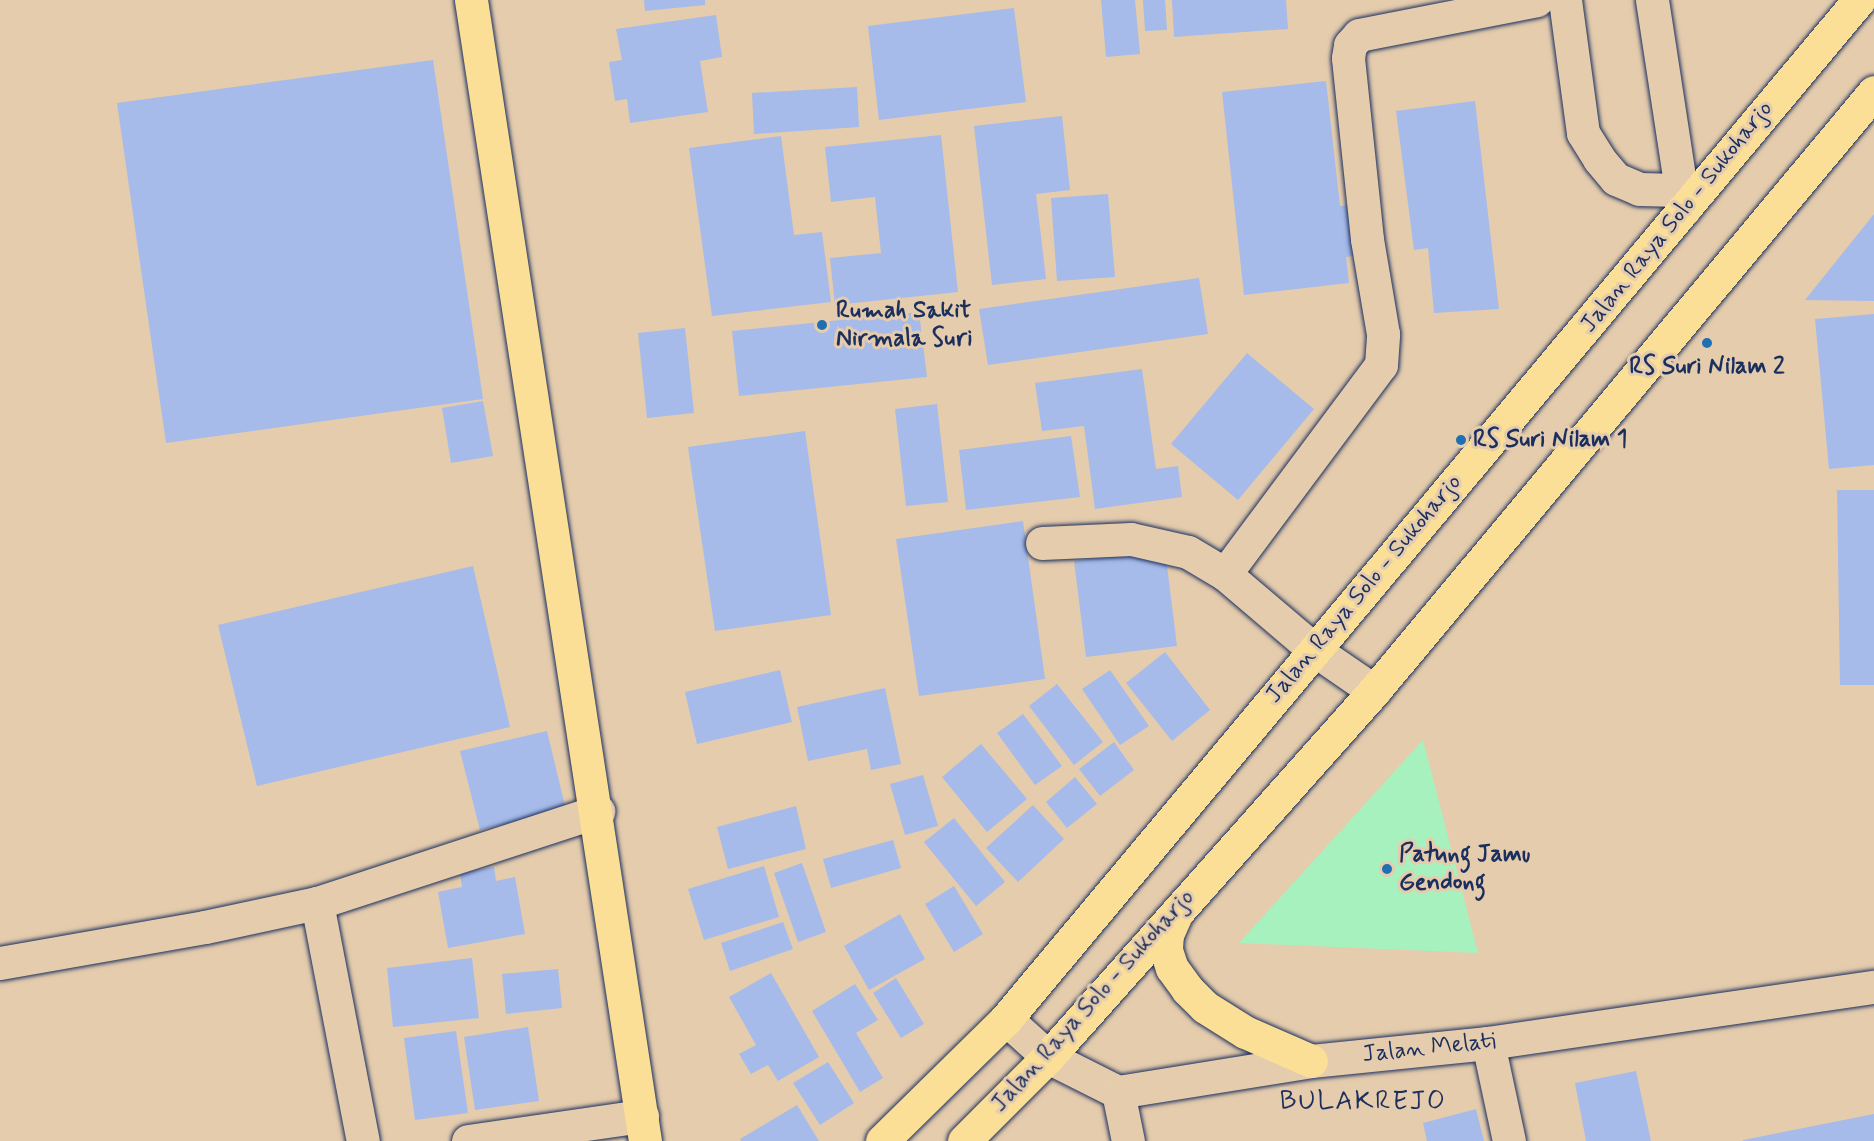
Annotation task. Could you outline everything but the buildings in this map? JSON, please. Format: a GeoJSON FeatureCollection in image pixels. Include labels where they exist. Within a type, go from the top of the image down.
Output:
{"type":"FeatureCollection","features":[{"type":"Feature","properties":{"kind":"main road"},"geometry":{"type":"LineString","coordinates":[[471,0],[598,811],[644,1129]]}},
{"type":"Feature","properties":{"kind":"main road","name":"Jalan Raya Solo - Sukoharjo"},"geometry":{"type":"LineString","coordinates":[[882,1141],[1006,1018],[1682,201],[1859,0]]}},
{"type":"Feature","properties":{"kind":"main road","name":"Jalan Raya Solo - Sukoharjo"},"geometry":{"type":"LineString","coordinates":[[964,1141],[1048,1057],[1179,907],[1374,691],[1874,92]]}},
{"type":"Feature","properties":{"kind":"main road"},"geometry":{"type":"LineString","coordinates":[[1179,907],[1167,934],[1166,950],[1172,968],[1187,989],[1205,1007],[1245,1032],[1311,1061]]}},
{"type":"Feature","properties":{"kind":"street"},"geometry":{"type":"LineString","coordinates":[[1225,574],[1381,364],[1383,334],[1367,239],[1348,58],[1350,45],[1359,35],[1537,0]]}},
{"type":"Feature","properties":{"kind":"street"},"geometry":{"type":"LineString","coordinates":[[1565,0],[1583,133],[1599,159],[1616,179],[1639,189],[1682,201],[1652,0]]}},
{"type":"Feature","properties":{"kind":"street"},"geometry":{"type":"LineString","coordinates":[[1042,543],[1131,539],[1188,552],[1225,574],[1313,649],[1374,691]]}},
{"type":"Feature","properties":{"kind":"street"},"geometry":{"type":"LineString","coordinates":[[0,963],[206,927],[317,903],[598,811]]}},
{"type":"Feature","properties":{"kind":"street"},"geometry":{"type":"LineString","coordinates":[[317,903],[363,1141]]}},
{"type":"Feature","properties":{"kind":"street","name":"Jalan Melati"},"geometry":{"type":"LineString","coordinates":[[1118,1092],[1311,1061],[1488,1043],[1874,987]]}},
{"type":"Feature","properties":{"kind":"street"},"geometry":{"type":"LineString","coordinates":[[1006,1018],[1048,1057],[1118,1092],[1128,1141]]}},
{"type":"Feature","properties":{"kind":"street"},"geometry":{"type":"LineString","coordinates":[[1488,1043],[1509,1141]]}},
{"type":"Feature","properties":{"kind":"street"},"geometry":{"type":"LineString","coordinates":[[468,1141],[644,1129]]}},
{"type":"Feature","properties":{"kind":"green space"},"geometry":{"type":"Polygon","coordinates":[[[1423,740],[1478,953],[1239,943],[1423,740]]]}},
{"type":"Feature","properties":{"kind":"place","name":"Rumah Sakit Nirmala Suri"},"geometry":{"type":"Point","coordinates":[822,325]}},
{"type":"Feature","properties":{"kind":"place","name":"RS Suri Nilam 2"},"geometry":{"type":"Point","coordinates":[1707,343]}},
{"type":"Feature","properties":{"kind":"place","name":"RS Suri Nilam 1"},"geometry":{"type":"Point","coordinates":[1461,440]}},
{"type":"Feature","properties":{"kind":"place","name":"Patung Jamu Gendong"},"geometry":{"type":"Point","coordinates":[1387,869]}},
{"type":"Feature","properties":{"kind":"district","name":"BULAKREJO"},"geometry":{"type":"Point","coordinates":[1363,1102]}}]}
